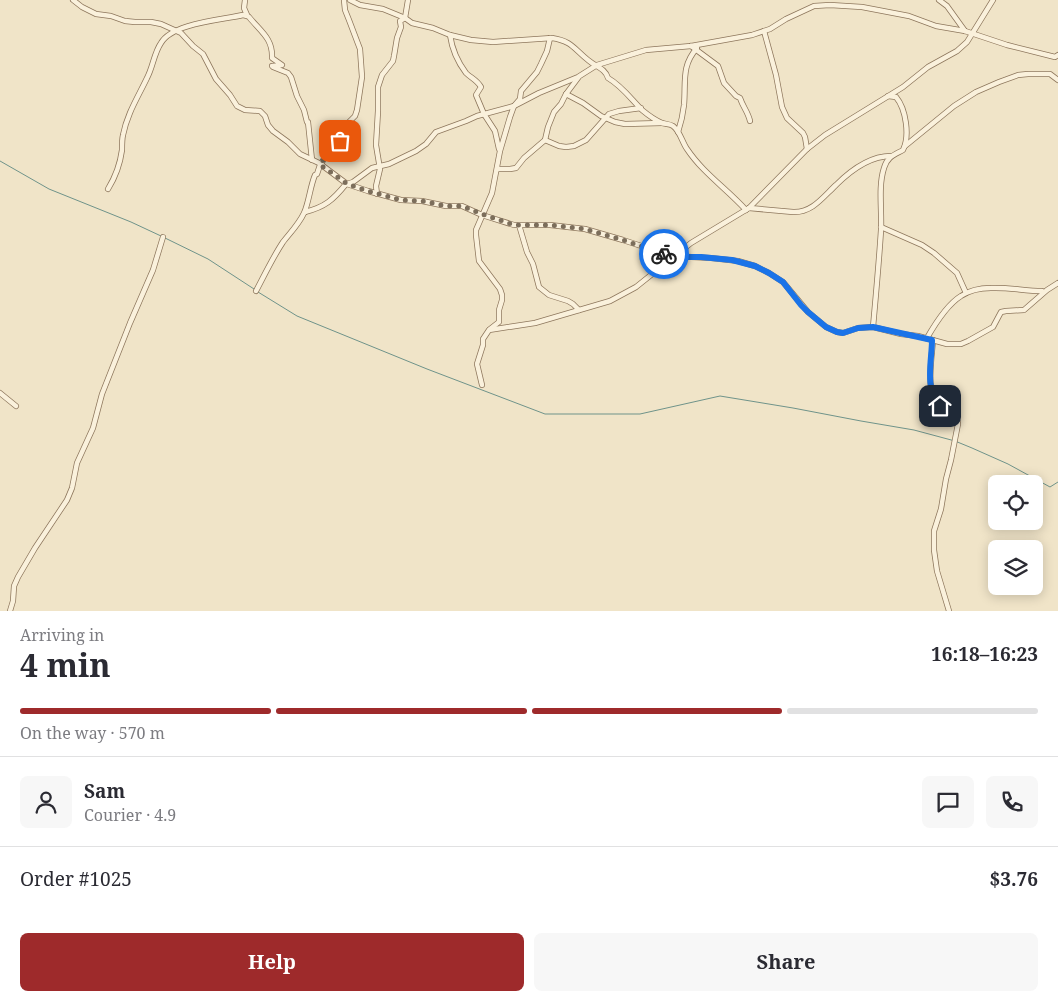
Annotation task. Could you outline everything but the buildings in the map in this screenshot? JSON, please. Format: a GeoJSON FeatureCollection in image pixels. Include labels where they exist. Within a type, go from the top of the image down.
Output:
{"type":"FeatureCollection","features":[{"type":"Feature","properties":{"kind":"street"},"geometry":{"type":"LineString","coordinates":[[73,0],[96,14],[111,16],[125,21],[151,22],[177,30],[203,54],[216,79],[237,106],[245,110],[260,111],[265,116],[268,126],[272,131],[288,142],[300,154],[320,165],[346,184],[401,200],[422,201],[446,206],[462,206],[519,225],[550,225],[585,229],[675,257],[738,261],[755,266],[783,282],[801,305],[826,327],[837,332],[843,333],[858,328],[873,327],[901,334],[961,344],[993,327],[1001,312],[1024,310],[1058,283]]}},
{"type":"Feature","properties":{"kind":"street"},"geometry":{"type":"LineString","coordinates":[[245,0],[244,8],[247,16],[269,40],[272,58],[282,65],[272,66],[291,77],[308,122],[312,160]]}},
{"type":"Feature","properties":{"kind":"street"},"geometry":{"type":"LineString","coordinates":[[256,291],[277,252],[296,227],[304,212],[311,185],[320,165],[333,144],[340,141],[346,131],[346,125],[355,116],[362,85],[360,49],[348,20],[344,0]]}},
{"type":"Feature","properties":{"kind":"street"},"geometry":{"type":"LineString","coordinates":[[350,0],[360,5],[383,9],[412,23],[466,39],[486,42],[561,39],[573,45],[588,60],[606,72],[608,78],[617,83],[641,108],[663,123]]}},
{"type":"Feature","properties":{"kind":"street"},"geometry":{"type":"LineString","coordinates":[[377,194],[376,186],[380,171],[376,145],[379,83],[382,75],[393,61],[397,38],[401,28],[400,21],[405,18],[408,0]]}},
{"type":"Feature","properties":{"kind":"street"},"geometry":{"type":"LineString","coordinates":[[939,0],[947,6],[965,31]]}},
{"type":"Feature","properties":{"kind":"street"},"geometry":{"type":"LineString","coordinates":[[489,330],[525,325],[610,301],[636,287],[698,239],[747,209],[807,149],[833,130],[903,86],[928,67],[957,51],[967,42],[993,0]]}},
{"type":"Feature","properties":{"kind":"street"},"geometry":{"type":"LineString","coordinates":[[304,212],[329,202],[346,184],[353,182],[372,168],[389,164],[416,151],[426,144],[436,132],[484,114],[514,106],[539,92],[578,77],[596,65],[646,50],[695,47],[764,32],[809,7],[819,5],[873,9],[909,16],[936,26],[973,33],[1008,45],[1055,57],[1058,55]]}},
{"type":"Feature","properties":{"kind":"street"},"geometry":{"type":"LineString","coordinates":[[108,189],[118,171],[123,135],[130,114],[162,41],[166,36],[191,25],[247,16]]}},
{"type":"Feature","properties":{"kind":"street"},"geometry":{"type":"LineString","coordinates":[[764,32],[786,118],[803,133],[807,149]]}},
{"type":"Feature","properties":{"kind":"street"},"geometry":{"type":"LineString","coordinates":[[450,35],[452,47],[459,63],[481,87],[476,95],[484,114],[495,131],[500,151]]}},
{"type":"Feature","properties":{"kind":"street"},"geometry":{"type":"LineString","coordinates":[[482,385],[476,364],[483,345],[483,339],[489,330],[499,322],[499,310],[503,298],[500,289],[479,261],[476,230],[492,193],[500,151],[514,106],[520,99],[521,91],[537,72],[547,51],[550,38]]}},
{"type":"Feature","properties":{"kind":"street"},"geometry":{"type":"LineString","coordinates":[[695,47],[718,66],[724,83],[740,98],[750,121]]}},
{"type":"Feature","properties":{"kind":"street"},"geometry":{"type":"LineString","coordinates":[[678,132],[684,105],[685,67],[695,47]]}},
{"type":"Feature","properties":{"kind":"street"},"geometry":{"type":"LineString","coordinates":[[566,94],[605,118],[620,124],[663,123],[672,125],[688,150],[714,181],[747,209],[800,212],[819,202],[852,171],[878,158],[891,156],[900,151],[954,106],[976,92],[1018,75],[1050,74],[1058,80]]}},
{"type":"Feature","properties":{"kind":"street"},"geometry":{"type":"LineString","coordinates":[[496,169],[516,168],[524,158],[545,140],[554,112],[578,77]]}},
{"type":"Feature","properties":{"kind":"street"},"geometry":{"type":"LineString","coordinates":[[888,96],[893,96],[898,100],[903,115],[906,129],[904,147]]}},
{"type":"Feature","properties":{"kind":"street"},"geometry":{"type":"LineString","coordinates":[[545,140],[559,146],[574,146],[586,140],[605,118],[612,113],[641,108]]}},
{"type":"Feature","properties":{"kind":"street"},"geometry":{"type":"LineString","coordinates":[[873,327],[881,227],[881,181],[884,168],[891,156]]}},
{"type":"Feature","properties":{"kind":"street"},"geometry":{"type":"LineString","coordinates":[[519,225],[539,287],[549,295],[568,301],[579,310]]}},
{"type":"Feature","properties":{"kind":"street"},"geometry":{"type":"LineString","coordinates":[[881,227],[934,252],[957,273],[966,293]]}},
{"type":"Feature","properties":{"kind":"street"},"geometry":{"type":"LineString","coordinates":[[10,611],[14,601],[14,586],[18,577],[72,488],[77,463],[93,428],[102,394],[153,270],[163,238]]}},
{"type":"Feature","properties":{"kind":"street"},"geometry":{"type":"LineString","coordinates":[[949,611],[937,571],[934,531],[941,509],[958,420],[940,406],[932,394],[930,339],[932,328],[952,304],[966,293],[992,288],[1042,291]]}},
{"type":"Feature","properties":{"kind":"street"},"geometry":{"type":"LineString","coordinates":[[0,393],[16,406]]}},
{"type":"Feature","properties":{"kind":"waterway"},"geometry":{"type":"LineString","coordinates":[[0,161],[49,189],[161,236]]}},
{"type":"Feature","properties":{"kind":"waterway"},"geometry":{"type":"LineString","coordinates":[[165,238],[208,259],[254,289]]}},
{"type":"Feature","properties":{"kind":"waterway"},"geometry":{"type":"LineString","coordinates":[[258,292],[297,316],[427,369],[545,414],[640,414],[720,396],[914,430],[955,441],[972,448],[1008,464],[1050,487],[1058,482]]}},
{"type":"Feature","properties":{"kind":"way so far"},"geometry":{"type":"LineString","coordinates":[[340,141],[333,144],[320,165],[347,184],[362,190],[401,200],[422,201],[446,206],[462,206],[514,225],[550,225],[585,229],[664,254]]}},
{"type":"Feature","properties":{"kind":"route"},"geometry":{"type":"LineString","coordinates":[[664,254],[679,257],[732,260],[755,266],[783,282],[808,312],[826,327],[837,332],[843,333],[858,328],[873,327],[932,340],[930,371],[932,394],[940,406]]}}]}
